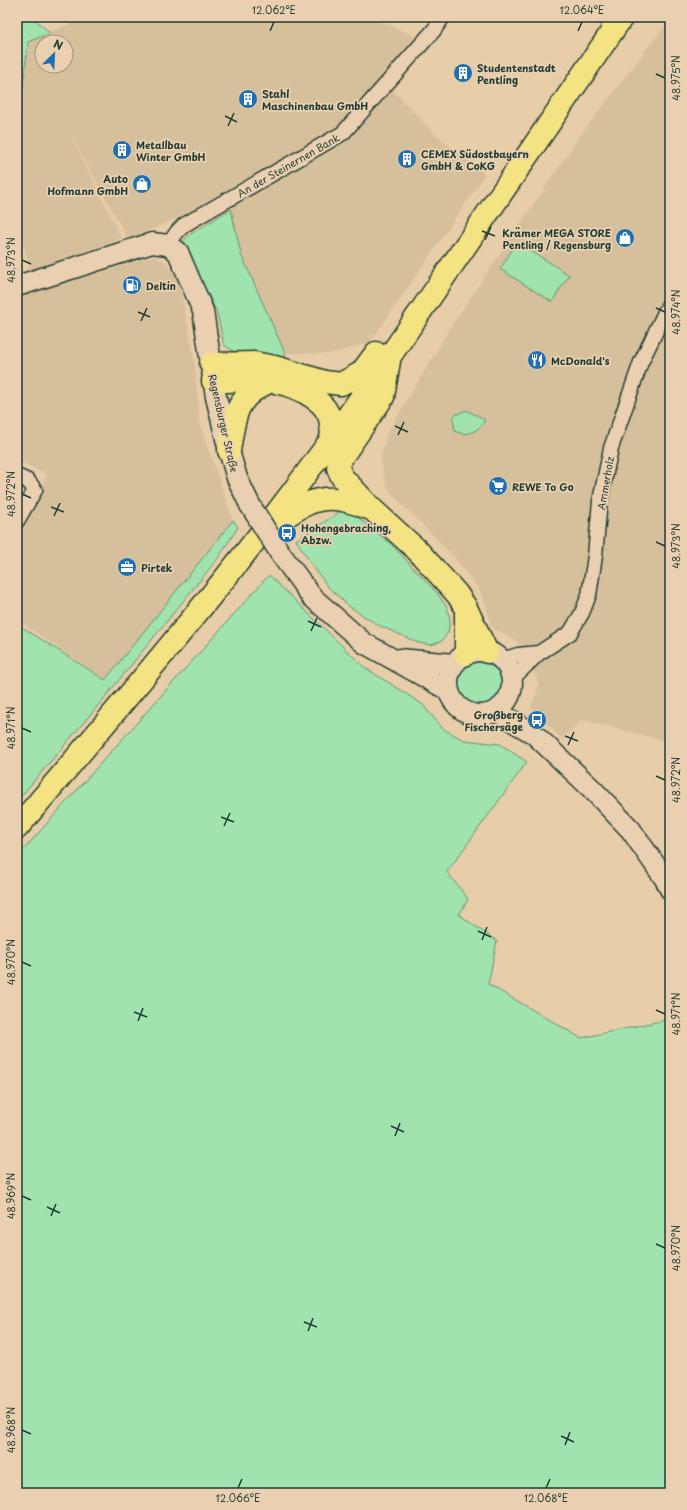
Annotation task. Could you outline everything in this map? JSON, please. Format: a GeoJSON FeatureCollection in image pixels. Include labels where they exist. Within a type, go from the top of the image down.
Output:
{"type":"FeatureCollection","features":[{"type":"Feature","properties":{"kind":"main road"},"geometry":{"type":"LineString","coordinates":[[17,828],[122,704],[255,540],[332,438],[416,318],[615,22]]}},
{"type":"Feature","properties":{"kind":"main road"},"geometry":{"type":"LineString","coordinates":[[212,373],[254,363],[275,367],[325,382],[340,384],[361,374],[395,328],[416,318]]}},
{"type":"Feature","properties":{"kind":"main road"},"geometry":{"type":"LineString","coordinates":[[390,356],[382,397],[339,461],[338,468],[342,477],[373,510],[417,550],[457,594],[495,656]]}},
{"type":"Feature","properties":{"kind":"main road"},"geometry":{"type":"LineString","coordinates":[[212,373],[271,380],[293,386],[304,391],[320,402],[327,411],[330,419],[332,438]]}},
{"type":"Feature","properties":{"kind":"main road"},"geometry":{"type":"LineString","coordinates":[[229,451],[235,416],[241,403],[249,393],[271,380]]}},
{"type":"Feature","properties":{"kind":"main road"},"geometry":{"type":"LineString","coordinates":[[255,540],[285,516],[308,502],[328,499],[347,500],[373,510]]}},
{"type":"Feature","properties":{"kind":"main road"},"geometry":{"type":"LineString","coordinates":[[460,659],[465,606]]}},
{"type":"Feature","properties":{"kind":"street","name":"An der Steinernen Bank"},"geometry":{"type":"LineString","coordinates":[[168,245],[184,225],[343,133],[434,30],[443,17]]}},
{"type":"Feature","properties":{"kind":"street"},"geometry":{"type":"LineString","coordinates":[[17,286],[152,243],[168,245]]}},
{"type":"Feature","properties":{"kind":"street","name":"Regensburger Straße"},"geometry":{"type":"LineString","coordinates":[[168,245],[178,252],[203,310],[216,397],[237,478],[250,505],[280,553],[312,597],[364,643],[448,690]]}},
{"type":"Feature","properties":{"kind":"street","name":"Ammerholz"},"geometry":{"type":"LineString","coordinates":[[512,685],[539,652],[570,633],[582,613],[589,595],[595,556],[600,501],[611,448],[641,362],[670,302]]}},
{"type":"Feature","properties":{"kind":"street"},"geometry":{"type":"LineString","coordinates":[[17,476],[28,481],[35,490],[17,521]]}},
{"type":"Feature","properties":{"kind":"street"},"geometry":{"type":"LineString","coordinates":[[512,685],[508,698],[503,706],[486,715],[476,715],[466,712],[458,707],[448,690],[450,672],[460,659],[476,651],[495,656],[509,669],[520,712],[534,734]]}},
{"type":"Feature","properties":{"kind":"street","name":"Ammerholz"},"geometry":{"type":"LineString","coordinates":[[495,656],[539,652]]}},
{"type":"Feature","properties":{"kind":"street","name":"Regensburger Straße"},"geometry":{"type":"LineString","coordinates":[[392,659],[460,659]]}},
{"type":"Feature","properties":{"kind":"street"},"geometry":{"type":"LineString","coordinates":[[496,711],[534,734],[592,789],[631,830],[665,879],[670,889]]}},
{"type":"Feature","properties":{"kind":"shaded area"},"geometry":{"type":"Polygon","coordinates":[[[86,17],[371,17],[419,38],[340,132],[202,208],[128,239],[69,132],[122,239],[31,272],[17,225],[17,142],[28,42],[34,39],[34,74],[74,74],[74,34],[47,34],[86,17]]]}},
{"type":"Feature","properties":{"kind":"shaded area"},"geometry":{"type":"Polygon","coordinates":[[[670,19],[670,742],[582,720],[562,739],[531,707],[537,692],[538,682],[528,658],[516,640],[496,630],[491,625],[486,605],[478,587],[453,556],[391,493],[383,476],[381,456],[387,433],[457,317],[582,133],[670,19]]]}},
{"type":"Feature","properties":{"kind":"shaded area"},"geometry":{"type":"Polygon","coordinates":[[[387,84],[433,132],[485,175],[370,343],[329,354],[285,353],[241,257],[231,209],[343,133],[387,84]]]}},
{"type":"Feature","properties":{"kind":"shaded area"},"geometry":{"type":"Polygon","coordinates":[[[154,256],[166,262],[178,278],[194,355],[200,425],[233,520],[105,680],[17,620],[17,533],[34,505],[47,475],[17,460],[17,297],[154,256]]]}},
{"type":"Feature","properties":{"kind":"green space"},"geometry":{"type":"Polygon","coordinates":[[[17,17],[32,17],[50,33],[34,34],[34,40],[28,42],[17,142],[17,17]]]}},
{"type":"Feature","properties":{"kind":"green space"},"geometry":{"type":"Polygon","coordinates":[[[231,209],[241,254],[285,353],[286,360],[245,355],[233,351],[224,345],[217,313],[183,241],[192,233],[231,209]]]}},
{"type":"Feature","properties":{"kind":"green space"},"geometry":{"type":"Polygon","coordinates":[[[517,242],[569,275],[552,302],[500,269],[517,242]]]}},
{"type":"Feature","properties":{"kind":"green space"},"geometry":{"type":"Polygon","coordinates":[[[466,410],[484,419],[484,422],[475,431],[463,434],[455,431],[453,419],[455,415],[466,410]]]}},
{"type":"Feature","properties":{"kind":"green space"},"geometry":{"type":"Polygon","coordinates":[[[346,508],[390,543],[436,592],[447,607],[450,620],[448,632],[442,641],[431,645],[419,643],[378,625],[350,607],[328,587],[312,565],[296,540],[346,508]]]}},
{"type":"Feature","properties":{"kind":"green space"},"geometry":{"type":"Polygon","coordinates":[[[233,520],[238,527],[219,557],[102,701],[17,801],[17,624],[105,680],[233,520]]]}},
{"type":"Feature","properties":{"kind":"green space"},"geometry":{"type":"Polygon","coordinates":[[[269,575],[364,667],[422,704],[443,729],[464,740],[500,744],[527,762],[447,872],[468,899],[459,915],[497,941],[488,984],[581,1038],[670,1019],[670,1493],[17,1493],[17,857],[269,575]]]}},
{"type":"Feature","properties":{"kind":"green space"},"geometry":{"type":"Polygon","coordinates":[[[480,657],[490,659],[498,664],[503,672],[505,682],[503,692],[498,700],[490,705],[480,707],[470,705],[462,700],[457,692],[455,682],[457,672],[462,664],[470,659],[480,657]]]}},
{"type":"Feature","properties":{"kind":"place","name":"Studentenstadt Pentling"},"geometry":{"type":"Point","coordinates":[463,73]}},
{"type":"Feature","properties":{"kind":"place","name":"Stahl Maschinenbau GmbH"},"geometry":{"type":"Point","coordinates":[248,99]}},
{"type":"Feature","properties":{"kind":"place","name":"Metallbau Winter GmbH"},"geometry":{"type":"Point","coordinates":[122,150]}},
{"type":"Feature","properties":{"kind":"place","name":"CEMEX Südostbayern GmbH & CoKG"},"geometry":{"type":"Point","coordinates":[407,159]}},
{"type":"Feature","properties":{"kind":"place","name":"Auto Hofmann GmbH"},"geometry":{"type":"Point","coordinates":[142,184]}},
{"type":"Feature","properties":{"kind":"place","name":"Krämer MEGA STORE Pentling / Regensburg"},"geometry":{"type":"Point","coordinates":[625,238]}},
{"type":"Feature","properties":{"kind":"place","name":"Deltin"},"geometry":{"type":"Point","coordinates":[132,285]}},
{"type":"Feature","properties":{"kind":"place","name":"McDonald's"},"geometry":{"type":"Point","coordinates":[537,360]}},
{"type":"Feature","properties":{"kind":"place","name":"REWE To Go"},"geometry":{"type":"Point","coordinates":[498,486]}},
{"type":"Feature","properties":{"kind":"place","name":"Hohengebraching, Abzw."},"geometry":{"type":"Point","coordinates":[287,533]}},
{"type":"Feature","properties":{"kind":"place","name":"Pirtek"},"geometry":{"type":"Point","coordinates":[127,567]}},
{"type":"Feature","properties":{"kind":"place","name":"Großberg Fischersäge"},"geometry":{"type":"Point","coordinates":[537,720]}}]}
